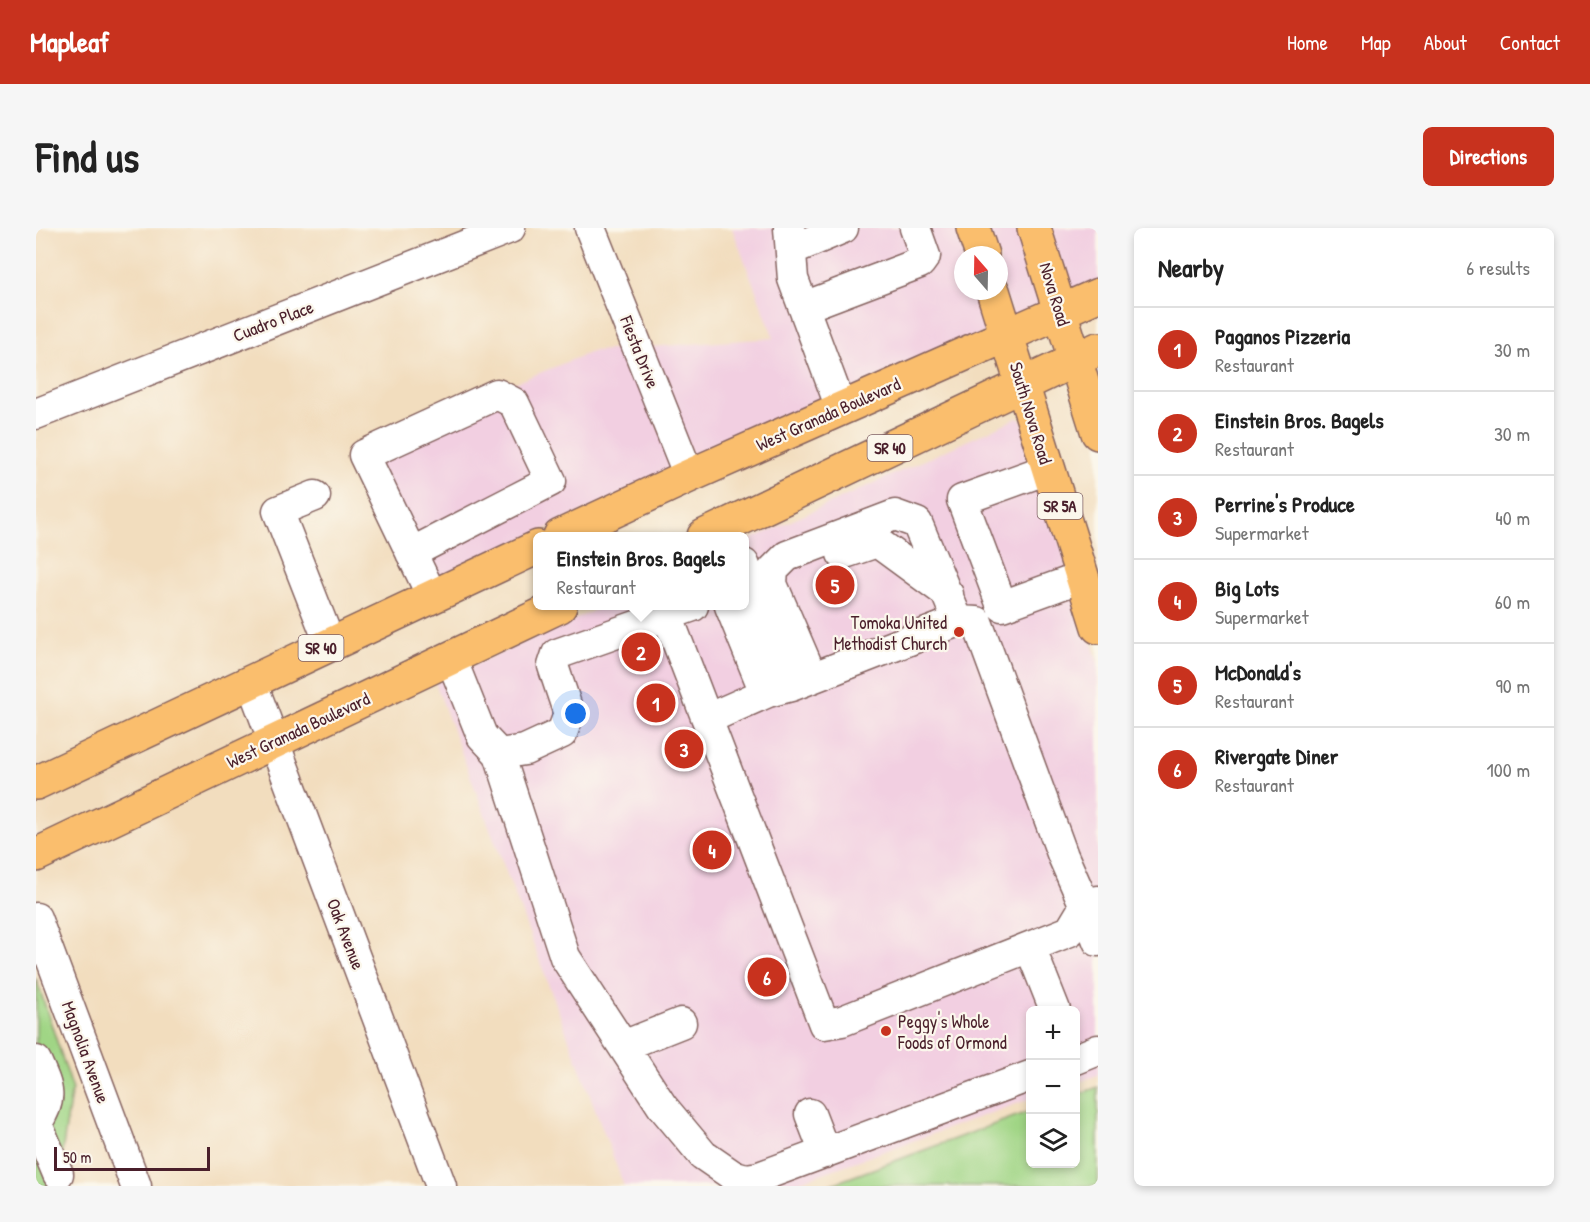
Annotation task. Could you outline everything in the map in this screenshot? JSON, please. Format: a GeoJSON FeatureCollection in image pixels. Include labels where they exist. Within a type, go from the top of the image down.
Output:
{"type":"FeatureCollection","features":[{"type":"Feature","properties":{"kind":"main road"},"geometry":{"type":"LineString","coordinates":[[973,228],[979,246]]}},
{"type":"Feature","properties":{"kind":"main road","name":"Nova Road"},"geometry":{"type":"LineString","coordinates":[[1036,229],[1060,313],[1087,354]]}},
{"type":"Feature","properties":{"kind":"main road","name":"West Granada Boulevard"},"geometry":{"type":"LineString","coordinates":[[571,532],[689,476],[1098,295]]}},
{"type":"Feature","properties":{"kind":"main road","name":"SR 5A"},"geometry":{"type":"LineString","coordinates":[[996,300],[1007,336]]}},
{"type":"Feature","properties":{"kind":"main road","name":"South Nova Road"},"geometry":{"type":"LineString","coordinates":[[1007,336],[1098,627]]}},
{"type":"Feature","properties":{"kind":"main road"},"geometry":{"type":"LineString","coordinates":[[1087,354],[1098,433]]}},
{"type":"Feature","properties":{"kind":"main road","name":"SR 40"},"geometry":{"type":"LineString","coordinates":[[723,532],[1087,354]]}},
{"type":"Feature","properties":{"kind":"main road","name":"SR 40"},"geometry":{"type":"LineString","coordinates":[[36,783],[533,549]]}},
{"type":"Feature","properties":{"kind":"main road","name":"West Granada Boulevard"},"geometry":{"type":"LineString","coordinates":[[36,855],[552,610]]}},
{"type":"Feature","properties":{"kind":"main road"},"geometry":{"type":"LineString","coordinates":[[36,803],[65,769]]}},
{"type":"Feature","properties":{"kind":"street","name":"Cuadro Place"},"geometry":{"type":"LineString","coordinates":[[36,414],[510,228]]}},
{"type":"Feature","properties":{"kind":"street","name":"Fiesta Drive"},"geometry":{"type":"LineString","coordinates":[[590,228],[689,476]]}},
{"type":"Feature","properties":{"kind":"street"},"geometry":{"type":"LineString","coordinates":[[841,408],[793,279],[790,239],[843,228]]}},
{"type":"Feature","properties":{"kind":"street"},"geometry":{"type":"LineString","coordinates":[[804,307],[920,263],[925,256],[915,228]]}},
{"type":"Feature","properties":{"kind":"street"},"geometry":{"type":"LineString","coordinates":[[411,553],[551,481],[514,403],[497,394],[364,455],[411,553],[432,596]]}},
{"type":"Feature","properties":{"kind":"street"},"geometry":{"type":"LineString","coordinates":[[1048,469],[962,500],[1002,606],[1082,577]]}},
{"type":"Feature","properties":{"kind":"street"},"geometry":{"type":"LineString","coordinates":[[315,496],[278,511],[330,644]]}},
{"type":"Feature","properties":{"kind":"street"},"geometry":{"type":"LineString","coordinates":[[790,685],[772,584],[773,570],[787,556],[895,515],[917,523],[953,608]]}},
{"type":"Feature","properties":{"kind":"street"},"geometry":{"type":"LineString","coordinates":[[772,579],[877,542],[953,608],[977,622],[1063,856],[1094,906],[1098,941]]}},
{"type":"Feature","properties":{"kind":"street"},"geometry":{"type":"LineString","coordinates":[[749,577],[790,685]]}},
{"type":"Feature","properties":{"kind":"street"},"geometry":{"type":"LineString","coordinates":[[707,719],[790,685],[953,608]]}},
{"type":"Feature","properties":{"kind":"street"},"geometry":{"type":"LineString","coordinates":[[499,754],[525,750],[562,733],[568,714],[553,666],[557,654],[680,610],[707,719],[825,1024],[842,1021],[1070,931],[1094,906]]}},
{"type":"Feature","properties":{"kind":"street"},"geometry":{"type":"LineString","coordinates":[[732,610],[760,680],[790,685]]}},
{"type":"Feature","properties":{"kind":"street"},"geometry":{"type":"LineString","coordinates":[[451,658],[482,736],[499,754],[565,957],[662,1106],[703,1155],[732,1175],[746,1179],[759,1177],[1026,1078]]}},
{"type":"Feature","properties":{"kind":"street","name":"Oak Avenue"},"geometry":{"type":"LineString","coordinates":[[251,681],[441,1186]]}},
{"type":"Feature","properties":{"kind":"street","name":"Magnolia Avenue"},"geometry":{"type":"LineString","coordinates":[[36,918],[42,959],[136,1186]]}},
{"type":"Feature","properties":{"kind":"street"},"geometry":{"type":"LineString","coordinates":[[1020,951],[1032,1006]]}},
{"type":"Feature","properties":{"kind":"street"},"geometry":{"type":"LineString","coordinates":[[1020,951],[1052,1006]]}},
{"type":"Feature","properties":{"kind":"street"},"geometry":{"type":"LineString","coordinates":[[623,1046],[681,1023]]}},
{"type":"Feature","properties":{"kind":"street"},"geometry":{"type":"LineString","coordinates":[[1080,1057],[1098,1050]]}},
{"type":"Feature","properties":{"kind":"street"},"geometry":{"type":"LineString","coordinates":[[36,1061],[47,1086],[48,1103],[36,1124],[58,1174]]}},
{"type":"Feature","properties":{"kind":"street"},"geometry":{"type":"LineString","coordinates":[[810,1114],[825,1153]]}},
{"type":"Feature","properties":{"kind":"shaded area"},"geometry":{"type":"Polygon","coordinates":[[[732,228],[962,228],[967,246],[954,246],[954,300],[985,300],[993,329],[694,460],[649,347],[774,338],[732,228]]]}},
{"type":"Feature","properties":{"kind":"shaded area"},"geometry":{"type":"Polygon","coordinates":[[[984,228],[1023,228],[1047,306],[1013,320],[1007,300],[1008,246],[990,246],[984,228]]]}},
{"type":"Feature","properties":{"kind":"shaded area"},"geometry":{"type":"Polygon","coordinates":[[[1045,228],[1098,228],[1098,281],[1066,297],[1045,228]]]}},
{"type":"Feature","properties":{"kind":"shaded area"},"geometry":{"type":"Polygon","coordinates":[[[627,349],[675,469],[539,532],[533,532],[533,535],[418,588],[362,455],[428,418],[594,351],[627,349]]]}},
{"type":"Feature","properties":{"kind":"shaded area"},"geometry":{"type":"Polygon","coordinates":[[[1017,418],[1022,420],[1098,663],[1098,1075],[1080,1082],[1080,1006],[1026,1006],[1026,1100],[787,1186],[624,1186],[435,682],[595,610],[749,610],[749,540],[1017,418]]]}},
{"type":"Feature","properties":{"kind":"green space"},"geometry":{"type":"Polygon","coordinates":[[[36,978],[72,1087],[57,1186],[36,1186],[36,978]]]}},
{"type":"Feature","properties":{"kind":"green space"},"geometry":{"type":"Polygon","coordinates":[[[1098,1087],[1098,1186],[827,1186],[1026,1112],[1026,1168],[1080,1168],[1080,1094],[1098,1087]]]}},
{"type":"Feature","properties":{"kind":"place","name":"McDonald's"},"geometry":{"type":"Point","coordinates":[835,585]}},
{"type":"Feature","properties":{"kind":"place","name":"Tomoka United Methodist Church"},"geometry":{"type":"Point","coordinates":[959,632]}},
{"type":"Feature","properties":{"kind":"place","name":"Einstein Bros. Bagels"},"geometry":{"type":"Point","coordinates":[641,652]}},
{"type":"Feature","properties":{"kind":"place","name":"Paganos Pizzeria"},"geometry":{"type":"Point","coordinates":[656,703]}},
{"type":"Feature","properties":{"kind":"place","name":"Perrine's Produce"},"geometry":{"type":"Point","coordinates":[684,749]}},
{"type":"Feature","properties":{"kind":"place","name":"Big Lots"},"geometry":{"type":"Point","coordinates":[712,850]}},
{"type":"Feature","properties":{"kind":"place","name":"Rivergate Diner"},"geometry":{"type":"Point","coordinates":[767,977]}},
{"type":"Feature","properties":{"kind":"place","name":"Peggy's Whole Foods of Ormond"},"geometry":{"type":"Point","coordinates":[886,1031]}}]}
